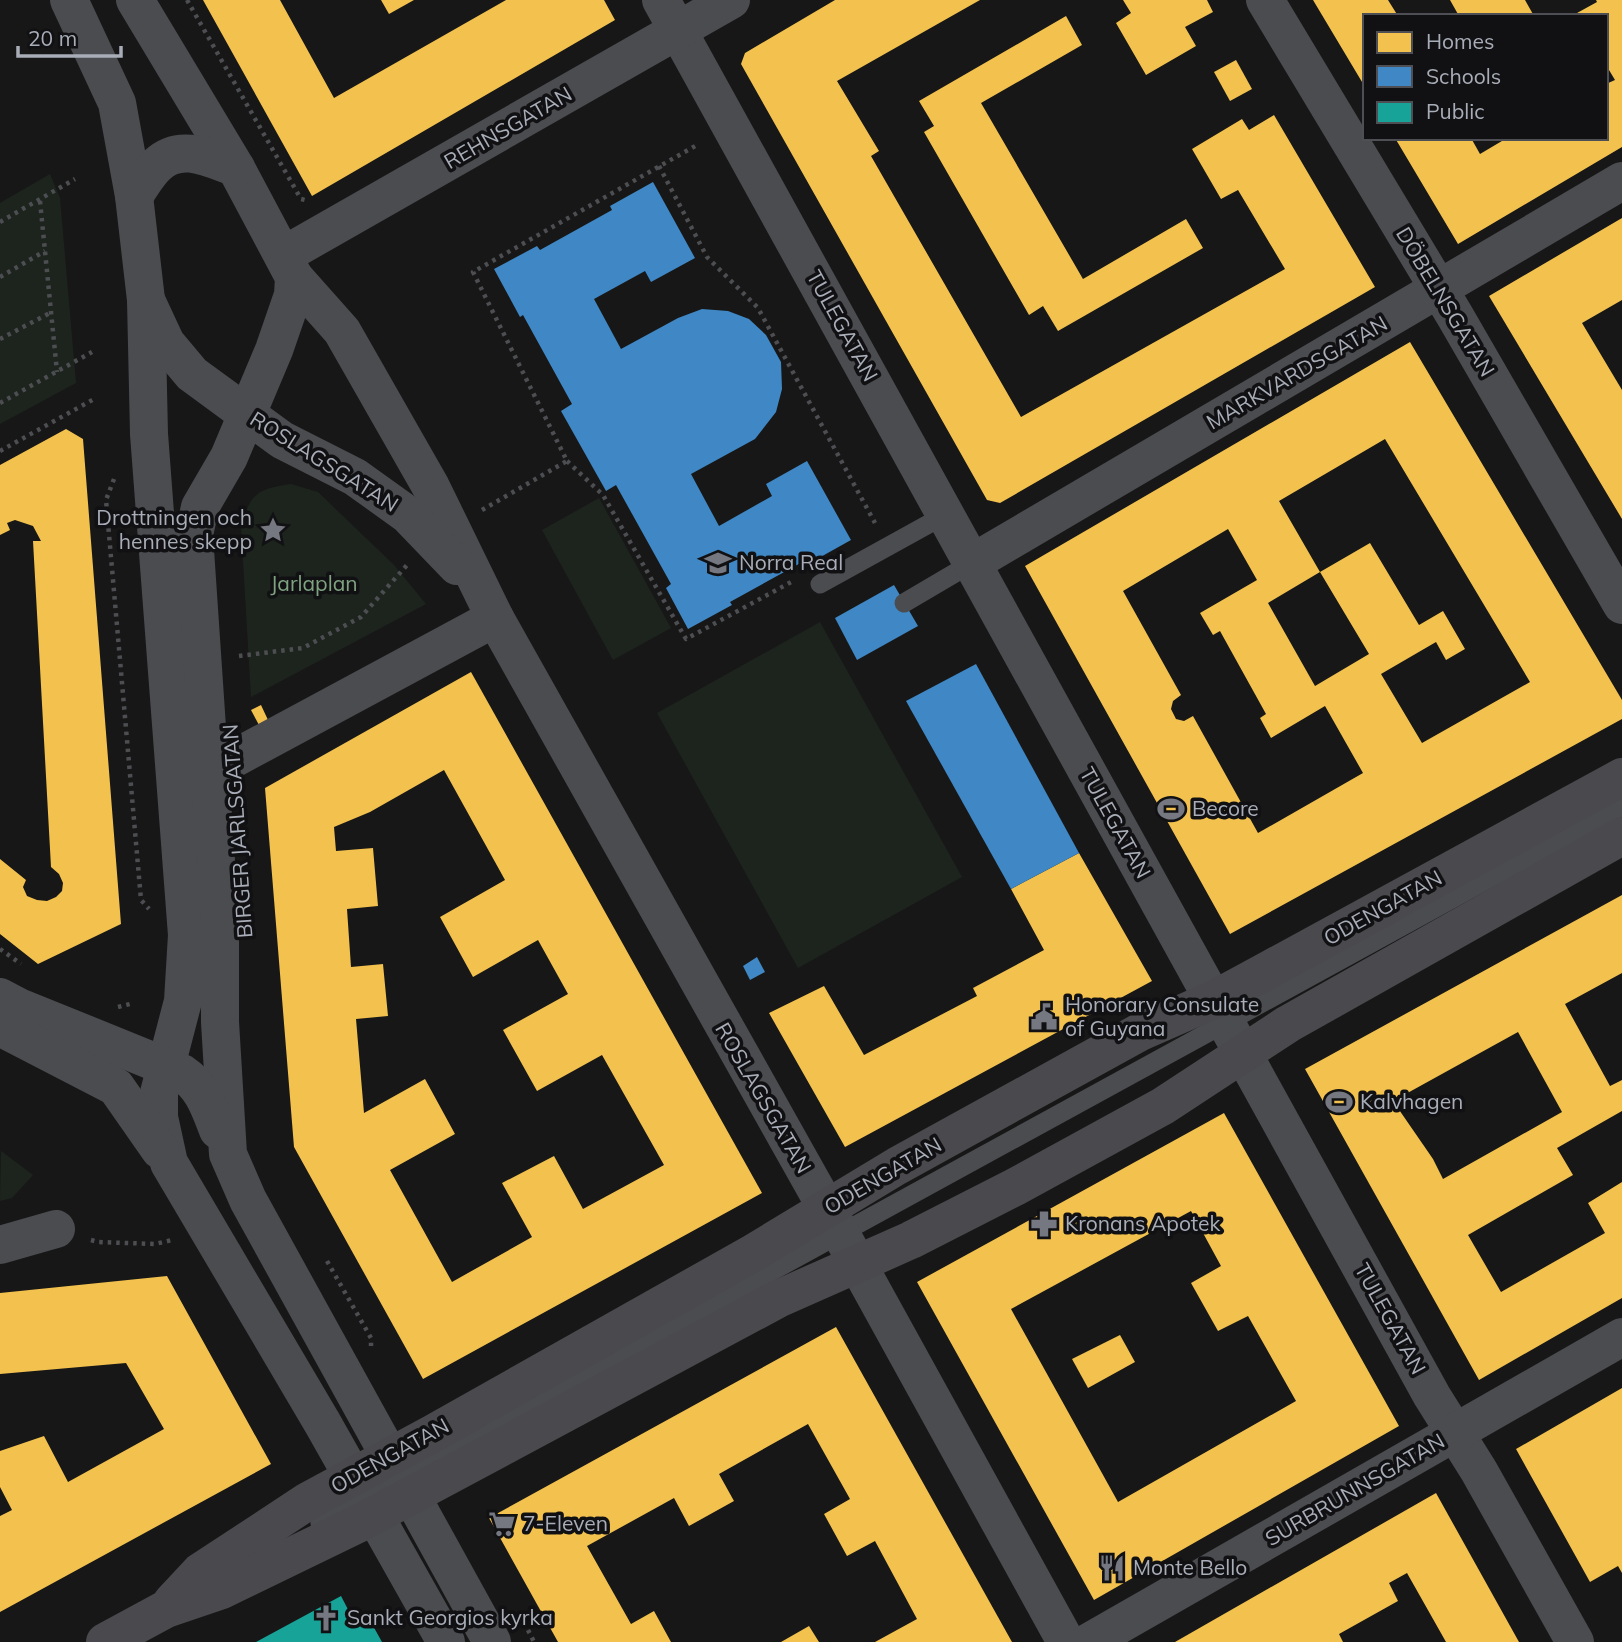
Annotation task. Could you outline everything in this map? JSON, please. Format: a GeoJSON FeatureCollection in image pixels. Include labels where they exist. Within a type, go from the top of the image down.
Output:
{"type":"FeatureCollection","features":[{"type":"Feature","properties":{"kind":"main road","name":"ODENGATAN"},"geometry":{"type":"LineString","coordinates":[[105,1642],[166,1609],[200,1572],[308,1501],[363,1497],[841,1236],[911,1240],[1163,1107],[1227,1026],[1622,777]]}},
{"type":"Feature","properties":{"kind":"main road","name":"ODENGATAN"},"geometry":{"type":"LineString","coordinates":[[401,1476],[778,1299],[841,1236],[897,1166],[1140,1032],[1289,1024],[1622,836]]}},
{"type":"Feature","properties":{"kind":"street"},"geometry":{"type":"LineString","coordinates":[[69,0],[117,103],[134,196],[146,300],[149,434],[187,934],[183,1000],[159,1093],[159,1117],[169,1163]]}},
{"type":"Feature","properties":{"kind":"street"},"geometry":{"type":"LineString","coordinates":[[135,0],[236,168],[289,266]]}},
{"type":"Feature","properties":{"kind":"street","name":"REHNSGATAN"},"geometry":{"type":"LineString","coordinates":[[289,266],[670,15],[731,0]]}},
{"type":"Feature","properties":{"kind":"street","name":"DÖBELNSGATAN"},"geometry":{"type":"LineString","coordinates":[[1265,0],[1439,290],[1622,605]]}},
{"type":"Feature","properties":{"kind":"street","name":"TULEGATAN"},"geometry":{"type":"LineString","coordinates":[[670,15],[1432,1396],[1575,1642]]}},
{"type":"Feature","properties":{"kind":"street"},"geometry":{"type":"LineString","coordinates":[[134,196],[158,163],[174,155],[190,152],[236,168]]}},
{"type":"Feature","properties":{"kind":"street","name":"MARKVARDSGATAN"},"geometry":{"type":"LineString","coordinates":[[972,563],[1622,181]]}},
{"type":"Feature","properties":{"kind":"street","name":"BIRGER JARLSGATAN"},"geometry":{"type":"LineString","coordinates":[[289,266],[293,295],[288,313],[229,457],[200,507],[194,534],[220,920],[220,1022],[228,1154],[248,1200],[492,1642]]}},
{"type":"Feature","properties":{"kind":"street","name":"ROSLAGSGATAN"},"geometry":{"type":"LineString","coordinates":[[289,266],[342,331],[431,487],[488,604],[1066,1642]]}},
{"type":"Feature","properties":{"kind":"street","name":"ROSLAGSGATAN"},"geometry":{"type":"LineString","coordinates":[[146,300],[166,343],[192,374],[282,440],[355,477],[408,515],[488,604]]}},
{"type":"Feature","properties":{"kind":"street"},"geometry":{"type":"LineString","coordinates":[[209,772],[488,604]]}},
{"type":"Feature","properties":{"kind":"street"},"geometry":{"type":"LineString","coordinates":[[0,997],[165,1066],[195,1082],[205,1097],[228,1154]]}},
{"type":"Feature","properties":{"kind":"street"},"geometry":{"type":"LineString","coordinates":[[116,1087],[130,1084],[193,1049],[220,1022]]}},
{"type":"Feature","properties":{"kind":"street"},"geometry":{"type":"LineString","coordinates":[[0,1027],[116,1087],[169,1163],[446,1642]]}},
{"type":"Feature","properties":{"kind":"street"},"geometry":{"type":"LineString","coordinates":[[0,1245],[56,1229]]}},
{"type":"Feature","properties":{"kind":"street","name":"SURBRUNNSGATAN"},"geometry":{"type":"LineString","coordinates":[[1088,1642],[1622,1337]]}},
{"type":"Feature","properties":{"kind":"lane"},"geometry":{"type":"LineString","coordinates":[[820,584],[945,514]]}},
{"type":"Feature","properties":{"kind":"lane"},"geometry":{"type":"LineString","coordinates":[[904,603],[972,563]]}},
{"type":"Feature","properties":{"kind":"lane","name":"ODENGATAN"},"geometry":{"type":"LineString","coordinates":[[1227,1026],[1622,806]]}},
{"type":"Feature","properties":{"kind":"path"},"geometry":{"type":"LineString","coordinates":[[187,0],[301,199],[313,203]]}},
{"type":"Feature","properties":{"kind":"path"},"geometry":{"type":"LineString","coordinates":[[697,145],[473,272],[567,461],[603,495],[686,639],[804,575],[820,584]]}},
{"type":"Feature","properties":{"kind":"path"},"geometry":{"type":"LineString","coordinates":[[659,166],[707,257],[758,308],[888,547]]}},
{"type":"Feature","properties":{"kind":"path"},"geometry":{"type":"LineString","coordinates":[[0,222],[75,179]]}},
{"type":"Feature","properties":{"kind":"path"},"geometry":{"type":"LineString","coordinates":[[40,201],[57,372]]}},
{"type":"Feature","properties":{"kind":"path"},"geometry":{"type":"LineString","coordinates":[[0,276],[45,251]]}},
{"type":"Feature","properties":{"kind":"path"},"geometry":{"type":"LineString","coordinates":[[0,340],[50,313]]}},
{"type":"Feature","properties":{"kind":"path"},"geometry":{"type":"LineString","coordinates":[[0,403],[92,352]]}},
{"type":"Feature","properties":{"kind":"path"},"geometry":{"type":"LineString","coordinates":[[0,451],[94,398]]}},
{"type":"Feature","properties":{"kind":"path"},"geometry":{"type":"LineString","coordinates":[[477,513],[567,461]]}},
{"type":"Feature","properties":{"kind":"path"},"geometry":{"type":"LineString","coordinates":[[239,656],[303,648],[361,617],[410,562]]}},
{"type":"Feature","properties":{"kind":"path"},"geometry":{"type":"LineString","coordinates":[[56,1229],[98,1242],[155,1244],[173,1240]]}},
{"type":"Feature","properties":{"kind":"path"},"geometry":{"type":"LineString","coordinates":[[323,1254],[371,1338],[371,1350]]}},
{"type":"Feature","properties":{"kind":"path"},"geometry":{"type":"LineString","coordinates":[[522,1620],[534,1642]]}},
{"type":"Feature","properties":{"kind":"green space"},"geometry":{"type":"Polygon","coordinates":[[[50,174],[60,198],[76,383],[0,424],[0,203],[50,174]]]}},
{"type":"Feature","properties":{"kind":"green space","name":"Jarlaplan"},"geometry":{"type":"Polygon","coordinates":[[[291,484],[318,492],[394,565],[426,604],[251,697],[241,526],[248,506],[257,494],[291,484]]]}},
{"type":"Feature","properties":{"kind":"green space"},"geometry":{"type":"Polygon","coordinates":[[[599,498],[671,628],[613,660],[542,530],[599,498]]]}},
{"type":"Feature","properties":{"kind":"green space"},"geometry":{"type":"Polygon","coordinates":[[[820,622],[962,877],[798,968],[657,713],[820,622]]]}},
{"type":"Feature","properties":{"kind":"green space"},"geometry":{"type":"Polygon","coordinates":[[[1,1151],[33,1175],[12,1198],[0,1201],[1,1151]]]}},
{"type":"Feature","properties":{"kind":"building: Homes"},"geometry":{"type":"Polygon","coordinates":[[[203,0],[280,0],[334,98],[506,0],[604,0],[615,20],[312,196],[203,0]]]}},
{"type":"Feature","properties":{"kind":"building: Homes"},"geometry":{"type":"Polygon","coordinates":[[[381,0],[414,0],[389,14],[381,0]]]}},
{"type":"Feature","properties":{"kind":"building: Homes"},"geometry":{"type":"Polygon","coordinates":[[[835,0],[980,0],[837,81],[879,151],[871,156],[1021,417],[1285,269],[1238,190],[1221,199],[1192,149],[1242,119],[1249,130],[1274,115],[1375,287],[1000,503],[987,500],[741,64],[745,53],[835,0]]]}},
{"type":"Feature","properties":{"kind":"building: Homes"},"geometry":{"type":"Polygon","coordinates":[[[1123,0],[1207,0],[1213,12],[1185,27],[1196,46],[1146,75],[1116,23],[1131,13],[1123,0]]]}},
{"type":"Feature","properties":{"kind":"building: Homes"},"geometry":{"type":"Polygon","coordinates":[[[1313,0],[1388,0],[1397,14],[1363,14],[1363,84],[1313,0]]]}},
{"type":"Feature","properties":{"kind":"building: Homes"},"geometry":{"type":"Polygon","coordinates":[[[1450,0],[1525,0],[1533,14],[1458,14],[1450,0]]]}},
{"type":"Feature","properties":{"kind":"building: Homes"},"geometry":{"type":"Polygon","coordinates":[[[1596,0],[1622,0],[1622,147],[1458,244],[1396,140],[1472,140],[1480,154],[1504,140],[1608,140],[1608,83],[1615,80],[1608,68],[1608,14],[1577,13],[1597,2],[1596,0]]]}},
{"type":"Feature","properties":{"kind":"building: Homes"},"geometry":{"type":"Polygon","coordinates":[[[1066,16],[1082,45],[981,103],[1083,279],[1186,219],[1203,248],[1058,331],[1043,306],[1029,315],[924,132],[934,126],[919,101],[1066,16]]]}},
{"type":"Feature","properties":{"kind":"building: Homes"},"geometry":{"type":"Polygon","coordinates":[[[1236,60],[1252,89],[1230,101],[1214,72],[1236,60]]]}},
{"type":"Feature","properties":{"kind":"building: Homes"},"geometry":{"type":"Polygon","coordinates":[[[1622,218],[1622,300],[1582,323],[1622,390],[1622,519],[1489,296],[1622,218]]]}},
{"type":"Feature","properties":{"kind":"building: Homes"},"geometry":{"type":"Polygon","coordinates":[[[1410,342],[1622,700],[1622,719],[1230,934],[1025,566],[1410,342]],[[1385,439],[1279,501],[1320,572],[1370,543],[1419,625],[1443,611],[1465,649],[1446,660],[1436,642],[1381,674],[1422,743],[1530,682],[1385,439]],[[1228,529],[1123,591],[1181,695],[1173,701],[1171,709],[1176,719],[1184,721],[1193,716],[1258,833],[1363,773],[1325,706],[1271,738],[1260,718],[1266,714],[1220,631],[1213,635],[1200,613],[1257,580],[1228,529]],[[1320,572],[1268,603],[1315,686],[1369,654],[1320,572]]]}},
{"type":"Feature","properties":{"kind":"building: Homes"},"geometry":{"type":"Polygon","coordinates":[[[66,429],[83,439],[121,924],[38,964],[0,934],[0,859],[26,880],[23,887],[27,896],[37,900],[47,901],[56,897],[62,891],[63,883],[59,874],[51,867],[33,541],[41,541],[33,526],[15,520],[7,523],[10,530],[0,535],[0,465],[66,429]]]}},
{"type":"Feature","properties":{"kind":"building: Homes"},"geometry":{"type":"Polygon","coordinates":[[[471,672],[762,1193],[423,1379],[294,1147],[265,788],[471,672]],[[444,770],[370,812],[334,827],[336,851],[373,848],[378,906],[347,909],[351,967],[383,964],[388,1016],[356,1019],[364,1113],[425,1079],[455,1134],[390,1170],[452,1282],[532,1237],[502,1183],[554,1156],[583,1209],[664,1165],[602,1055],[537,1091],[503,1030],[568,994],[538,940],[473,977],[440,917],[505,880],[444,770]]]}},
{"type":"Feature","properties":{"kind":"building: Homes"},"geometry":{"type":"Polygon","coordinates":[[[261,705],[268,720],[259,725],[251,710],[261,705]]]}},
{"type":"Feature","properties":{"kind":"building: Homes"},"geometry":{"type":"Polygon","coordinates":[[[1079,853],[1152,981],[845,1147],[769,1013],[824,986],[864,1055],[977,996],[973,988],[1044,950],[1011,889],[1079,853]]]}},
{"type":"Feature","properties":{"kind":"building: Homes"},"geometry":{"type":"Polygon","coordinates":[[[1622,895],[1622,973],[1565,1004],[1610,1086],[1622,1080],[1622,1111],[1557,1148],[1573,1175],[1468,1235],[1501,1292],[1605,1233],[1588,1203],[1622,1182],[1622,1298],[1479,1380],[1305,1069],[1622,895]],[[1518,1032],[1393,1101],[1433,1159],[1443,1179],[1562,1112],[1518,1032]]]}},
{"type":"Feature","properties":{"kind":"building: Homes"},"geometry":{"type":"Polygon","coordinates":[[[1224,1113],[1399,1426],[1094,1600],[917,1282],[1224,1113]],[[1191,1211],[1011,1309],[1118,1502],[1296,1401],[1248,1316],[1218,1331],[1191,1283],[1221,1266],[1191,1211]]]}},
{"type":"Feature","properties":{"kind":"building: Homes"},"geometry":{"type":"Polygon","coordinates":[[[167,1276],[271,1464],[0,1612],[0,1516],[12,1510],[0,1487],[0,1451],[44,1436],[68,1482],[164,1429],[126,1363],[0,1374],[0,1293],[167,1276]]]}},
{"type":"Feature","properties":{"kind":"building: Homes"},"geometry":{"type":"Polygon","coordinates":[[[836,1327],[1012,1642],[875,1642],[917,1619],[875,1541],[847,1556],[824,1514],[850,1499],[808,1424],[719,1474],[734,1501],[689,1526],[674,1498],[587,1546],[631,1624],[654,1611],[671,1642],[558,1642],[489,1518],[836,1327]]]}},
{"type":"Feature","properties":{"kind":"building: Homes"},"geometry":{"type":"Polygon","coordinates":[[[1120,1335],[1135,1362],[1088,1388],[1072,1359],[1120,1335]]]}},
{"type":"Feature","properties":{"kind":"building: Homes"},"geometry":{"type":"Polygon","coordinates":[[[1622,1388],[1622,1573],[1618,1566],[1590,1582],[1516,1449],[1622,1388]]]}},
{"type":"Feature","properties":{"kind":"building: Homes"},"geometry":{"type":"Polygon","coordinates":[[[1436,1493],[1519,1642],[1446,1642],[1407,1573],[1389,1583],[1398,1601],[1339,1634],[1343,1642],[1175,1642],[1436,1493]]]}},
{"type":"Feature","properties":{"kind":"building: Homes"},"geometry":{"type":"Polygon","coordinates":[[[809,1626],[819,1642],[781,1642],[809,1626]]]}},
{"type":"Feature","properties":{"kind":"building: Schools"},"geometry":{"type":"Polygon","coordinates":[[[653,182],[695,258],[651,282],[645,271],[594,299],[621,349],[678,318],[702,309],[728,311],[749,319],[766,335],[781,362],[782,389],[776,412],[755,439],[691,474],[719,526],[772,496],[766,484],[807,461],[851,540],[808,564],[806,560],[730,602],[732,605],[688,629],[666,588],[671,584],[616,485],[606,491],[561,411],[572,404],[494,269],[537,246],[540,250],[612,210],[610,206],[653,182]]]}},
{"type":"Feature","properties":{"kind":"building: Schools"},"geometry":{"type":"Polygon","coordinates":[[[894,585],[918,626],[857,660],[835,618],[894,585]]]}},
{"type":"Feature","properties":{"kind":"building: Schools"},"geometry":{"type":"Polygon","coordinates":[[[976,664],[1079,853],[1011,889],[906,701],[976,664]]]}},
{"type":"Feature","properties":{"kind":"building: Schools"},"geometry":{"type":"Polygon","coordinates":[[[757,957],[765,972],[750,980],[743,966],[757,957]]]}},
{"type":"Feature","properties":{"kind":"building: Public","name":"Sankt Georgios kyrka"},"geometry":{"type":"Polygon","coordinates":[[[341,1596],[354,1621],[367,1615],[382,1642],[256,1642],[341,1596]]]}},
{"type":"Feature","properties":{"kind":"place","name":"Drottningen och hennes skepp"},"geometry":{"type":"Point","coordinates":[273,530]}},
{"type":"Feature","properties":{"kind":"place","name":"Norra Real"},"geometry":{"type":"Point","coordinates":[718,563]}},
{"type":"Feature","properties":{"kind":"place","name":"Becore"},"geometry":{"type":"Point","coordinates":[1171,809]}},
{"type":"Feature","properties":{"kind":"place","name":"Honorary Consulate of Guyana"},"geometry":{"type":"Point","coordinates":[1044,1017]}},
{"type":"Feature","properties":{"kind":"place","name":"Kalvhagen"},"geometry":{"type":"Point","coordinates":[1339,1102]}},
{"type":"Feature","properties":{"kind":"place","name":"Kronans Apotek"},"geometry":{"type":"Point","coordinates":[1044,1224]}},
{"type":"Feature","properties":{"kind":"place","name":"7-Eleven"},"geometry":{"type":"Point","coordinates":[502,1524]}},
{"type":"Feature","properties":{"kind":"place","name":"Monte Bello"},"geometry":{"type":"Point","coordinates":[1112,1568]}},
{"type":"Feature","properties":{"kind":"place","name":"Sankt Georgios kyrka"},"geometry":{"type":"Point","coordinates":[326,1618]}}]}
